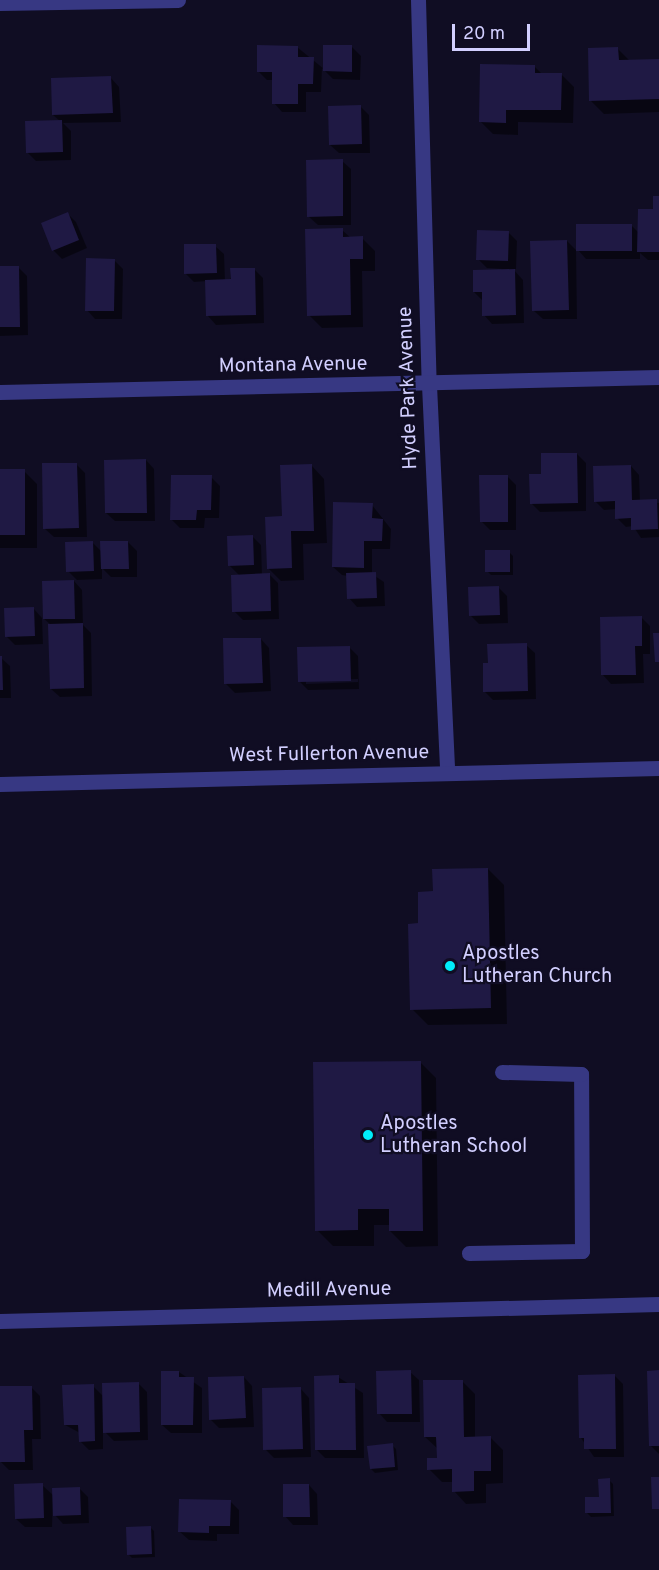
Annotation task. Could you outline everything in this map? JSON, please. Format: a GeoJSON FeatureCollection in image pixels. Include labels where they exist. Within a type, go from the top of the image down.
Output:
{"type":"FeatureCollection","features":[{"type":"Feature","properties":{"kind":"street"},"geometry":{"type":"LineString","coordinates":[[0,3],[178,0]]}},
{"type":"Feature","properties":{"kind":"street","name":"Hyde Park Avenue"},"geometry":{"type":"LineString","coordinates":[[418,0],[429,385],[447,773]]}},
{"type":"Feature","properties":{"kind":"street","name":"Montana Avenue"},"geometry":{"type":"LineString","coordinates":[[0,392],[429,385],[659,377]]}},
{"type":"Feature","properties":{"kind":"street","name":"West Fullerton Avenue"},"geometry":{"type":"LineString","coordinates":[[0,784],[659,768]]}},
{"type":"Feature","properties":{"kind":"street"},"geometry":{"type":"LineString","coordinates":[[469,1253],[582,1251],[581,1074],[502,1072]]}},
{"type":"Feature","properties":{"kind":"street","name":"Medill Avenue"},"geometry":{"type":"LineString","coordinates":[[0,1321],[659,1304]]}},
{"type":"Feature","properties":{"kind":"building"},"geometry":{"type":"Polygon","coordinates":[[[257,45],[298,46],[298,57],[314,57],[313,84],[298,84],[298,104],[272,104],[272,72],[257,72],[257,45]]]}},
{"type":"Feature","properties":{"kind":"building"},"geometry":{"type":"Polygon","coordinates":[[[323,45],[352,45],[352,72],[323,71],[323,45]]]}},
{"type":"Feature","properties":{"kind":"building"},"geometry":{"type":"Polygon","coordinates":[[[618,47],[619,60],[659,59],[659,99],[589,101],[588,48],[618,47]]]}},
{"type":"Feature","properties":{"kind":"building"},"geometry":{"type":"Polygon","coordinates":[[[480,64],[535,65],[535,73],[562,73],[561,110],[506,110],[506,123],[479,122],[480,64]]]}},
{"type":"Feature","properties":{"kind":"building"},"geometry":{"type":"Polygon","coordinates":[[[111,76],[113,113],[52,115],[51,78],[111,76]]]}},
{"type":"Feature","properties":{"kind":"building"},"geometry":{"type":"Polygon","coordinates":[[[361,105],[362,144],[329,145],[328,106],[361,105]]]}},
{"type":"Feature","properties":{"kind":"building"},"geometry":{"type":"Polygon","coordinates":[[[62,120],[63,152],[26,153],[25,121],[62,120]]]}},
{"type":"Feature","properties":{"kind":"building"},"geometry":{"type":"Polygon","coordinates":[[[343,159],[343,216],[307,217],[306,160],[343,159]]]}},
{"type":"Feature","properties":{"kind":"building"},"geometry":{"type":"Polygon","coordinates":[[[653,196],[659,196],[659,252],[637,252],[638,209],[653,209],[653,196]]]}},
{"type":"Feature","properties":{"kind":"building"},"geometry":{"type":"Polygon","coordinates":[[[68,212],[79,240],[52,251],[41,223],[68,212]]]}},
{"type":"Feature","properties":{"kind":"building"},"geometry":{"type":"Polygon","coordinates":[[[576,224],[632,224],[632,251],[576,251],[576,224]]]}},
{"type":"Feature","properties":{"kind":"building"},"geometry":{"type":"Polygon","coordinates":[[[343,228],[343,237],[363,236],[363,259],[350,259],[351,315],[307,316],[305,229],[343,228]]]}},
{"type":"Feature","properties":{"kind":"building"},"geometry":{"type":"Polygon","coordinates":[[[477,230],[509,231],[508,261],[476,260],[477,230]]]}},
{"type":"Feature","properties":{"kind":"building"},"geometry":{"type":"Polygon","coordinates":[[[567,240],[569,310],[532,311],[530,241],[567,240]]]}},
{"type":"Feature","properties":{"kind":"building"},"geometry":{"type":"Polygon","coordinates":[[[184,244],[216,244],[217,273],[184,274],[184,244]]]}},
{"type":"Feature","properties":{"kind":"building"},"geometry":{"type":"Polygon","coordinates":[[[86,258],[115,259],[114,311],[85,311],[86,258]]]}},
{"type":"Feature","properties":{"kind":"building"},"geometry":{"type":"Polygon","coordinates":[[[0,266],[19,266],[20,327],[0,327],[0,266]]]}},
{"type":"Feature","properties":{"kind":"building"},"geometry":{"type":"Polygon","coordinates":[[[230,268],[255,268],[256,315],[206,316],[205,280],[231,279],[230,268]]]}},
{"type":"Feature","properties":{"kind":"building"},"geometry":{"type":"Polygon","coordinates":[[[515,269],[516,315],[482,316],[482,292],[473,292],[473,270],[515,269]]]}},
{"type":"Feature","properties":{"kind":"building"},"geometry":{"type":"Polygon","coordinates":[[[541,453],[577,453],[578,503],[530,504],[529,474],[541,474],[541,453]]]}},
{"type":"Feature","properties":{"kind":"building"},"geometry":{"type":"Polygon","coordinates":[[[146,459],[147,513],[105,513],[104,460],[146,459]]]}},
{"type":"Feature","properties":{"kind":"building"},"geometry":{"type":"Polygon","coordinates":[[[42,463],[77,463],[79,528],[43,529],[42,463]]]}},
{"type":"Feature","properties":{"kind":"building"},"geometry":{"type":"Polygon","coordinates":[[[312,464],[314,531],[291,531],[292,568],[267,569],[265,517],[282,516],[280,465],[312,464]]]}},
{"type":"Feature","properties":{"kind":"building"},"geometry":{"type":"Polygon","coordinates":[[[631,465],[632,500],[657,499],[658,529],[631,530],[631,518],[615,519],[615,501],[594,502],[593,466],[631,465]]]}},
{"type":"Feature","properties":{"kind":"building"},"geometry":{"type":"Polygon","coordinates":[[[0,469],[25,469],[25,535],[0,535],[0,469]]]}},
{"type":"Feature","properties":{"kind":"building"},"geometry":{"type":"Polygon","coordinates":[[[171,475],[212,475],[211,510],[197,510],[196,520],[170,520],[171,475]]]}},
{"type":"Feature","properties":{"kind":"building"},"geometry":{"type":"Polygon","coordinates":[[[479,475],[508,475],[508,522],[480,522],[479,475]]]}},
{"type":"Feature","properties":{"kind":"building"},"geometry":{"type":"Polygon","coordinates":[[[333,502],[373,503],[372,518],[383,519],[382,541],[364,541],[364,568],[332,567],[333,502]]]}},
{"type":"Feature","properties":{"kind":"building"},"geometry":{"type":"Polygon","coordinates":[[[253,535],[254,565],[228,566],[227,536],[253,535]]]}},
{"type":"Feature","properties":{"kind":"building"},"geometry":{"type":"Polygon","coordinates":[[[93,541],[94,571],[66,572],[65,542],[93,541]]]}},
{"type":"Feature","properties":{"kind":"building"},"geometry":{"type":"Polygon","coordinates":[[[100,541],[128,541],[129,569],[101,569],[100,541]]]}},
{"type":"Feature","properties":{"kind":"building"},"geometry":{"type":"Polygon","coordinates":[[[485,550],[510,550],[510,572],[485,572],[485,550]]]}},
{"type":"Feature","properties":{"kind":"building"},"geometry":{"type":"Polygon","coordinates":[[[376,572],[377,598],[347,599],[346,573],[376,572]]]}},
{"type":"Feature","properties":{"kind":"building"},"geometry":{"type":"Polygon","coordinates":[[[270,573],[271,611],[232,612],[231,575],[270,573]]]}},
{"type":"Feature","properties":{"kind":"building"},"geometry":{"type":"Polygon","coordinates":[[[74,580],[75,619],[43,619],[42,581],[74,580]]]}},
{"type":"Feature","properties":{"kind":"building"},"geometry":{"type":"Polygon","coordinates":[[[499,586],[500,615],[469,616],[468,587],[499,586]]]}},
{"type":"Feature","properties":{"kind":"building"},"geometry":{"type":"Polygon","coordinates":[[[34,607],[35,636],[5,637],[4,608],[34,607]]]}},
{"type":"Feature","properties":{"kind":"building"},"geometry":{"type":"Polygon","coordinates":[[[642,616],[642,646],[635,646],[636,675],[601,675],[600,617],[642,616]]]}},
{"type":"Feature","properties":{"kind":"building"},"geometry":{"type":"Polygon","coordinates":[[[83,623],[84,688],[50,689],[48,624],[83,623]]]}},
{"type":"Feature","properties":{"kind":"building"},"geometry":{"type":"Polygon","coordinates":[[[653,633],[659,633],[659,662],[655,662],[653,633]]]}},
{"type":"Feature","properties":{"kind":"building"},"geometry":{"type":"Polygon","coordinates":[[[223,638],[261,638],[263,683],[224,684],[223,638]]]}},
{"type":"Feature","properties":{"kind":"building"},"geometry":{"type":"Polygon","coordinates":[[[527,643],[528,691],[483,692],[483,663],[488,663],[487,644],[527,643]]]}},
{"type":"Feature","properties":{"kind":"building"},"geometry":{"type":"Polygon","coordinates":[[[350,646],[351,681],[298,682],[297,647],[350,646]]]}},
{"type":"Feature","properties":{"kind":"building"},"geometry":{"type":"Polygon","coordinates":[[[0,656],[2,656],[3,690],[0,690],[0,656]]]}},
{"type":"Feature","properties":{"kind":"building","name":"Apostles Lutheran Church"},"geometry":{"type":"Polygon","coordinates":[[[488,868],[491,1008],[410,1010],[408,924],[418,923],[418,892],[433,891],[432,869],[488,868]]]}},
{"type":"Feature","properties":{"kind":"building","name":"Apostles Lutheran School"},"geometry":{"type":"Polygon","coordinates":[[[421,1061],[423,1231],[389,1231],[389,1209],[358,1209],[358,1230],[315,1231],[313,1062],[421,1061]]]}},
{"type":"Feature","properties":{"kind":"building"},"geometry":{"type":"Polygon","coordinates":[[[411,1370],[412,1414],[377,1414],[376,1371],[411,1370]]]}},
{"type":"Feature","properties":{"kind":"building"},"geometry":{"type":"Polygon","coordinates":[[[659,1370],[659,1446],[649,1446],[647,1371],[659,1370]]]}},
{"type":"Feature","properties":{"kind":"building"},"geometry":{"type":"Polygon","coordinates":[[[161,1371],[179,1371],[179,1377],[194,1377],[193,1425],[161,1425],[161,1371]]]}},
{"type":"Feature","properties":{"kind":"building"},"geometry":{"type":"Polygon","coordinates":[[[615,1374],[616,1449],[584,1449],[584,1438],[579,1438],[578,1375],[615,1374]]]}},
{"type":"Feature","properties":{"kind":"building"},"geometry":{"type":"Polygon","coordinates":[[[339,1375],[339,1383],[355,1383],[356,1450],[315,1450],[314,1376],[339,1375]]]}},
{"type":"Feature","properties":{"kind":"building"},"geometry":{"type":"Polygon","coordinates":[[[244,1376],[246,1418],[209,1420],[208,1377],[244,1376]]]}},
{"type":"Feature","properties":{"kind":"building"},"geometry":{"type":"Polygon","coordinates":[[[423,1380],[463,1380],[464,1437],[491,1436],[491,1471],[474,1471],[474,1491],[452,1492],[452,1469],[427,1470],[427,1458],[437,1458],[436,1437],[424,1437],[423,1380]]]}},
{"type":"Feature","properties":{"kind":"building"},"geometry":{"type":"Polygon","coordinates":[[[139,1382],[140,1432],[103,1433],[102,1383],[139,1382]]]}},
{"type":"Feature","properties":{"kind":"building"},"geometry":{"type":"Polygon","coordinates":[[[94,1384],[95,1441],[79,1442],[78,1425],[64,1425],[62,1385],[94,1384]]]}},
{"type":"Feature","properties":{"kind":"building"},"geometry":{"type":"Polygon","coordinates":[[[0,1386],[32,1386],[33,1430],[24,1430],[25,1462],[0,1462],[0,1386]]]}},
{"type":"Feature","properties":{"kind":"building"},"geometry":{"type":"Polygon","coordinates":[[[301,1387],[303,1449],[263,1450],[262,1388],[301,1387]]]}},
{"type":"Feature","properties":{"kind":"building"},"geometry":{"type":"Polygon","coordinates":[[[393,1443],[395,1467],[370,1469],[367,1446],[393,1443]]]}},
{"type":"Feature","properties":{"kind":"building"},"geometry":{"type":"Polygon","coordinates":[[[651,1477],[659,1477],[659,1509],[652,1509],[651,1477]]]}},
{"type":"Feature","properties":{"kind":"building"},"geometry":{"type":"Polygon","coordinates":[[[610,1478],[611,1513],[585,1513],[585,1497],[599,1497],[598,1479],[610,1478]]]}},
{"type":"Feature","properties":{"kind":"building"},"geometry":{"type":"Polygon","coordinates":[[[43,1483],[44,1518],[15,1519],[14,1484],[43,1483]]]}},
{"type":"Feature","properties":{"kind":"building"},"geometry":{"type":"Polygon","coordinates":[[[283,1484],[309,1484],[310,1517],[283,1517],[283,1484]]]}},
{"type":"Feature","properties":{"kind":"building"},"geometry":{"type":"Polygon","coordinates":[[[80,1487],[81,1515],[53,1516],[52,1488],[80,1487]]]}},
{"type":"Feature","properties":{"kind":"building"},"geometry":{"type":"Polygon","coordinates":[[[179,1499],[231,1500],[230,1526],[209,1526],[209,1533],[178,1532],[179,1499]]]}},
{"type":"Feature","properties":{"kind":"building"},"geometry":{"type":"Polygon","coordinates":[[[151,1526],[152,1554],[127,1555],[126,1527],[151,1526]]]}},
{"type":"Feature","properties":{"kind":"place","name":"Apostles Lutheran Church"},"geometry":{"type":"Point","coordinates":[450,966]}},
{"type":"Feature","properties":{"kind":"place","name":"Apostles Lutheran School"},"geometry":{"type":"Point","coordinates":[368,1135]}}]}
